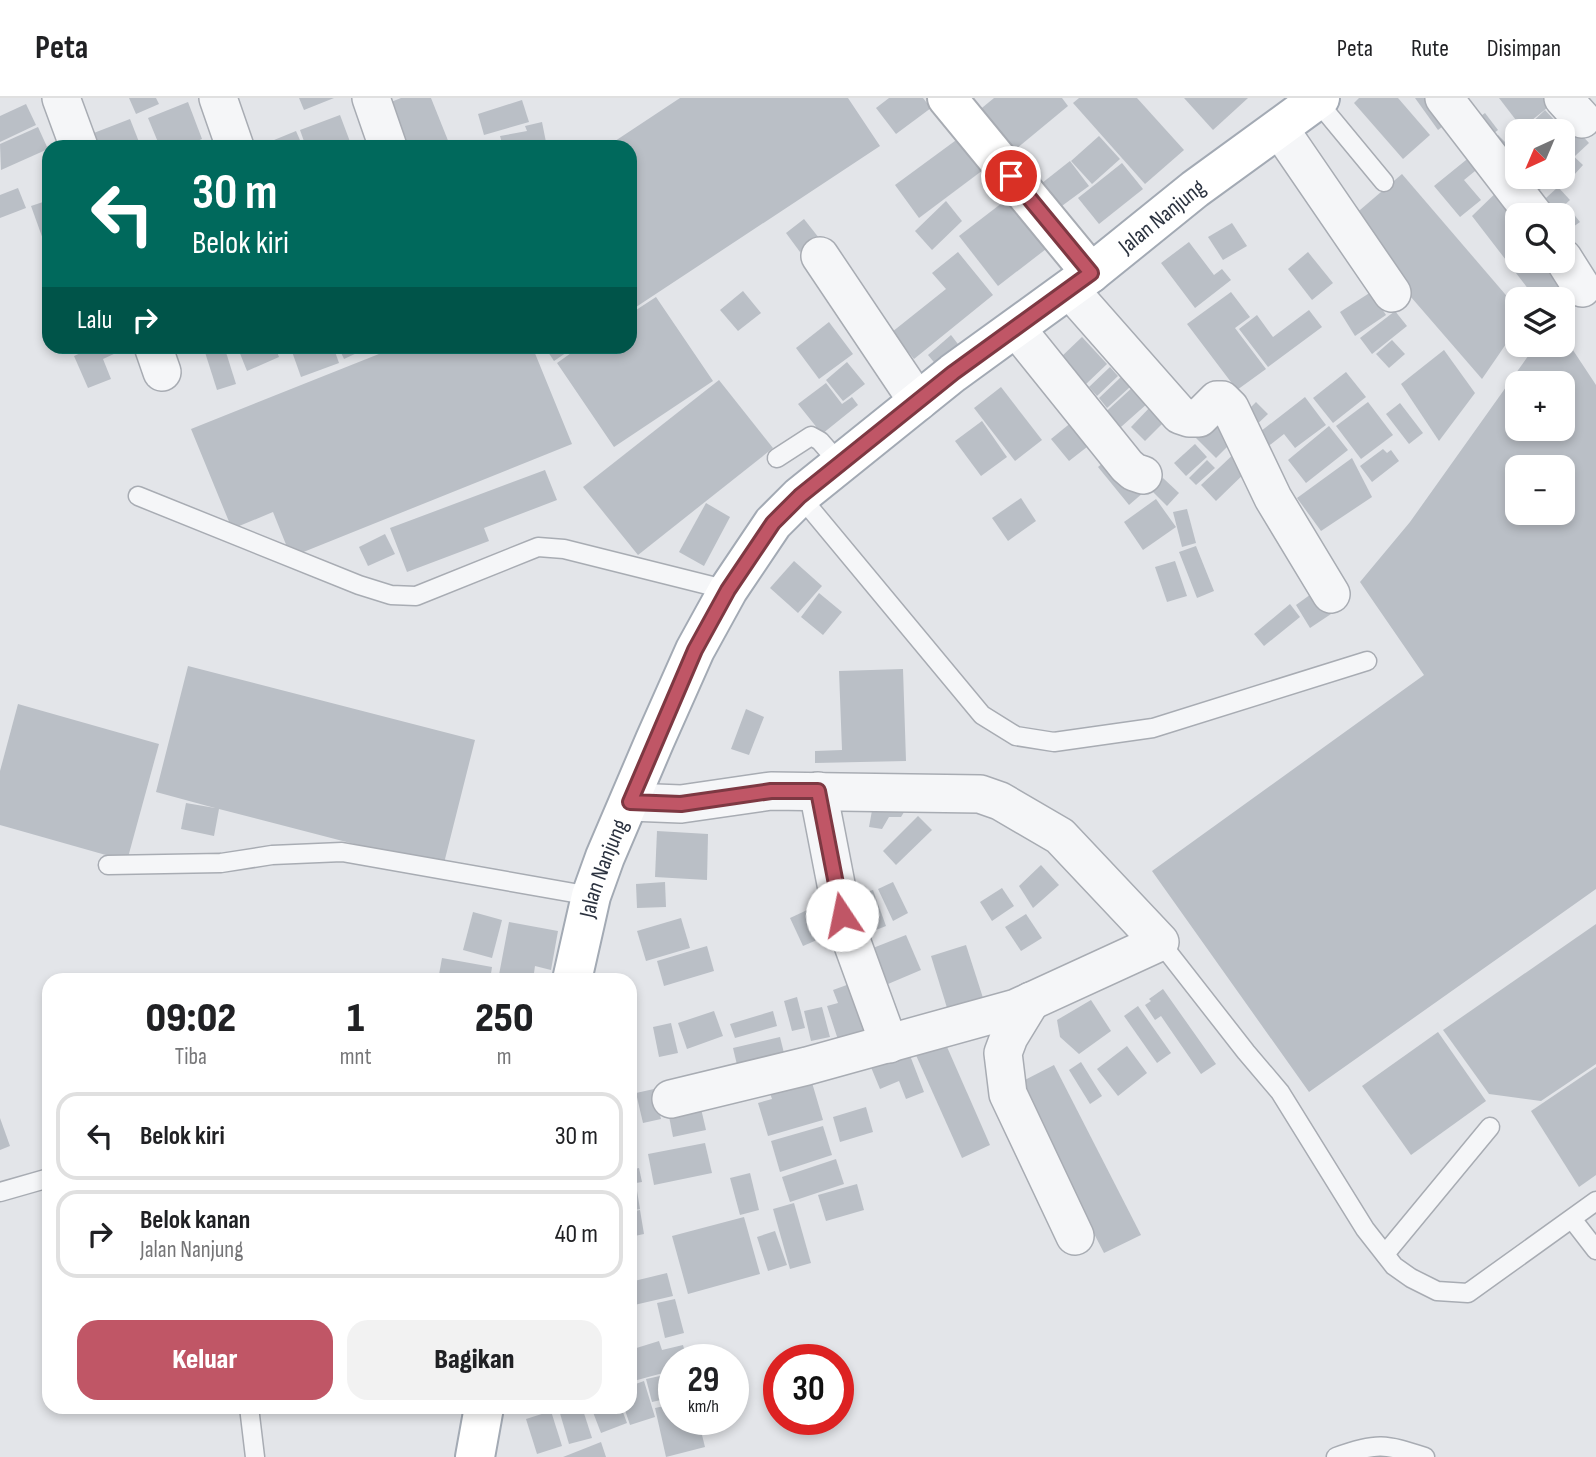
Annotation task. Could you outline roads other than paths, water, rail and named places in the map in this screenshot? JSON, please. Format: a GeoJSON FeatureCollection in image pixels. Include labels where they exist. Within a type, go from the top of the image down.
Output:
{"type":"FeatureCollection","features":[{"type":"Feature","properties":{"kind":"main road"},"geometry":{"type":"LineString","coordinates":[[947,98],[1080,281]]}},
{"type":"Feature","properties":{"kind":"main road","name":"Jalan Nanjung"},"geometry":{"type":"LineString","coordinates":[[574,973],[591,896],[605,857],[695,650],[728,590],[773,523],[800,496],[953,373],[1080,281],[1195,189],[1319,99]]}},
{"type":"Feature","properties":{"kind":"main road"},"geometry":{"type":"LineString","coordinates":[[475,1457],[483,1414]]}},
{"type":"Feature","properties":{"kind":"street"},"geometry":{"type":"LineString","coordinates":[[61,98],[76,140]]}},
{"type":"Feature","properties":{"kind":"street"},"geometry":{"type":"LineString","coordinates":[[218,98],[233,140]]}},
{"type":"Feature","properties":{"kind":"street"},"geometry":{"type":"LineString","coordinates":[[371,98],[386,140]]}},
{"type":"Feature","properties":{"kind":"street"},"geometry":{"type":"LineString","coordinates":[[1444,98],[1525,203]]}},
{"type":"Feature","properties":{"kind":"street"},"geometry":{"type":"LineString","coordinates":[[1279,128],[1392,293]]}},
{"type":"Feature","properties":{"kind":"street"},"geometry":{"type":"LineString","coordinates":[[820,256],[918,402]]}},
{"type":"Feature","properties":{"kind":"street"},"geometry":{"type":"LineString","coordinates":[[1572,273],[1582,288]]}},
{"type":"Feature","properties":{"kind":"street"},"geometry":{"type":"LineString","coordinates":[[1080,281],[1180,415],[1199,418],[1217,400],[1222,400],[1230,408],[1273,498],[1331,594]]}},
{"type":"Feature","properties":{"kind":"street"},"geometry":{"type":"LineString","coordinates":[[1016,328],[1127,466],[1143,475]]}},
{"type":"Feature","properties":{"kind":"street"},"geometry":{"type":"LineString","coordinates":[[630,802],[681,804],[771,791],[980,794],[1000,801],[1060,836],[1160,942],[1016,1008],[889,1044],[671,1099]]}},
{"type":"Feature","properties":{"kind":"street"},"geometry":{"type":"LineString","coordinates":[[818,791],[842,915],[889,1044]]}},
{"type":"Feature","properties":{"kind":"street"},"geometry":{"type":"LineString","coordinates":[[1031,1001],[1009,1037],[1003,1053],[1008,1094],[1075,1236]]}},
{"type":"Feature","properties":{"kind":"lane"},"geometry":{"type":"LineString","coordinates":[[1319,99],[1384,182]]}},
{"type":"Feature","properties":{"kind":"lane"},"geometry":{"type":"LineString","coordinates":[[777,458],[811,436],[820,441],[839,464]]}},
{"type":"Feature","properties":{"kind":"lane"},"geometry":{"type":"LineString","coordinates":[[138,496],[359,585],[391,595],[416,596],[538,547],[564,550],[728,590]]}},
{"type":"Feature","properties":{"kind":"lane"},"geometry":{"type":"LineString","coordinates":[[800,496],[982,715],[1016,736],[1054,742],[1153,728],[1367,661]]}},
{"type":"Feature","properties":{"kind":"lane"},"geometry":{"type":"LineString","coordinates":[[108,865],[221,863],[272,855],[342,852],[591,896]]}},
{"type":"Feature","properties":{"kind":"lane"},"geometry":{"type":"LineString","coordinates":[[1160,942],[1280,1093],[1364,1229],[1394,1266],[1430,1288],[1468,1293],[1596,1201]]}},
{"type":"Feature","properties":{"kind":"lane"},"geometry":{"type":"LineString","coordinates":[[1385,1254],[1490,1127]]}},
{"type":"Feature","properties":{"kind":"lane"},"geometry":{"type":"LineString","coordinates":[[0,1192],[42,1180]]}},
{"type":"Feature","properties":{"kind":"lane"},"geometry":{"type":"LineString","coordinates":[[1572,1219],[1596,1250]]}},
{"type":"Feature","properties":{"kind":"lane"},"geometry":{"type":"LineString","coordinates":[[249,1414],[255,1457]]}},
{"type":"Feature","properties":{"kind":"lane"},"geometry":{"type":"LineString","coordinates":[[1336,1457],[1371,1445],[1382,1445],[1425,1457]]}}]}
